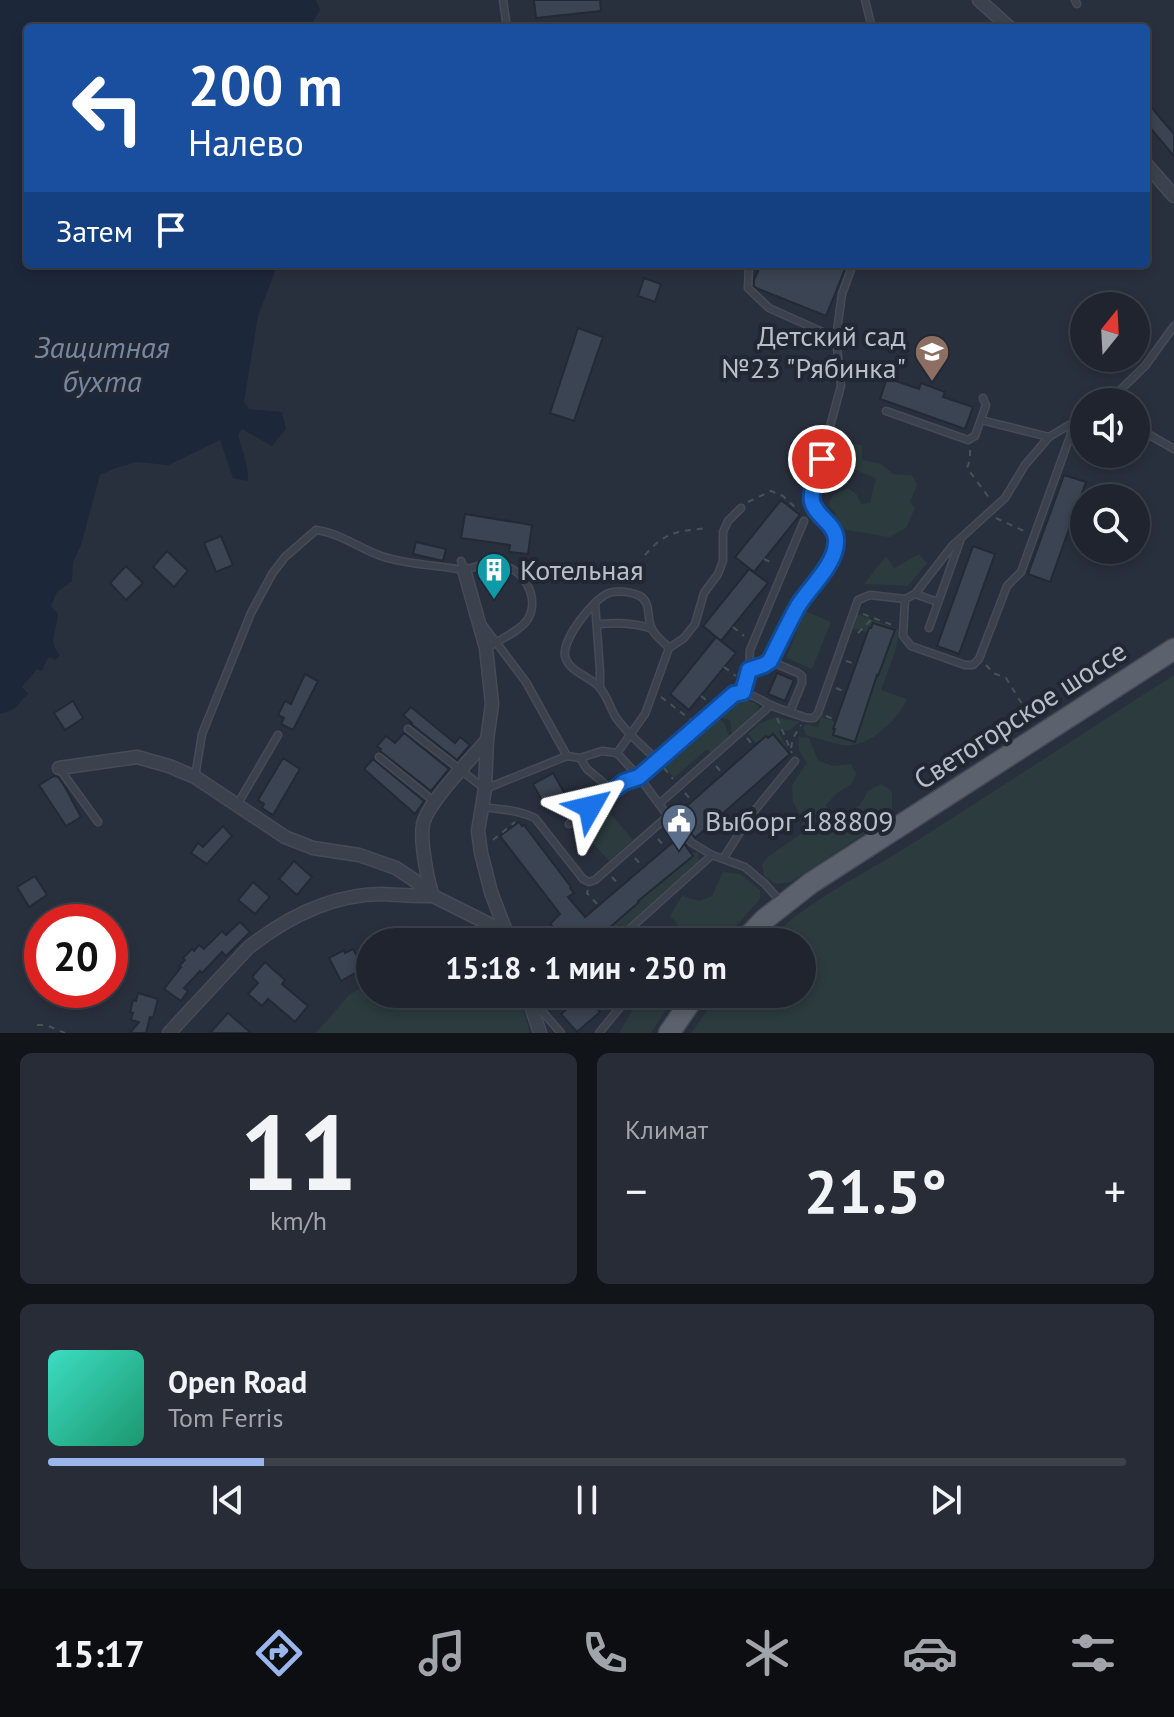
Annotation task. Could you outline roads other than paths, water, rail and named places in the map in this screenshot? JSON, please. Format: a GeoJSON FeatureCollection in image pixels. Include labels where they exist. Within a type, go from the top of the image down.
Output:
{"type":"FeatureCollection","features":[{"type":"Feature","properties":{"kind":"main road","name":"Светогорское шоссе"},"geometry":{"type":"LineString","coordinates":[[756,928],[811,883],[860,849],[1174,649]]}},
{"type":"Feature","properties":{"kind":"main road"},"geometry":{"type":"LineString","coordinates":[[669,1033],[686,1008]]}},
{"type":"Feature","properties":{"kind":"street"},"geometry":{"type":"LineString","coordinates":[[979,0],[1006,24]]}},
{"type":"Feature","properties":{"kind":"street"},"geometry":{"type":"LineString","coordinates":[[1150,169],[1174,196]]}},
{"type":"Feature","properties":{"kind":"street"},"geometry":{"type":"LineString","coordinates":[[463,565],[478,619],[491,645],[492,704],[478,831],[491,892],[505,928]]}},
{"type":"Feature","properties":{"kind":"street"},"geometry":{"type":"LineString","coordinates":[[433,896],[427,876],[423,824],[435,802],[487,740]]}},
{"type":"Feature","properties":{"kind":"street"},"geometry":{"type":"LineString","coordinates":[[59,768],[137,757],[169,766],[195,777],[285,837],[313,848],[359,855],[396,868],[433,896],[492,928]]}},
{"type":"Feature","properties":{"kind":"street"},"geometry":{"type":"LineString","coordinates":[[169,1033],[248,948],[262,936],[308,910],[325,903],[366,895],[433,896]]}},
{"type":"Feature","properties":{"kind":"street"},"geometry":{"type":"LineString","coordinates":[[535,1008],[540,1033]]}},
{"type":"Feature","properties":{"kind":"lane"},"geometry":{"type":"LineString","coordinates":[[503,0],[506,24]]}},
{"type":"Feature","properties":{"kind":"lane"},"geometry":{"type":"LineString","coordinates":[[865,0],[871,24]]}},
{"type":"Feature","properties":{"kind":"lane"},"geometry":{"type":"LineString","coordinates":[[749,268],[748,288],[769,308],[836,338]]}},
{"type":"Feature","properties":{"kind":"lane"},"geometry":{"type":"LineString","coordinates":[[749,670],[770,661],[799,604],[827,566],[836,542],[832,527],[815,508],[812,492],[841,386],[836,338],[842,294],[852,268]]}},
{"type":"Feature","properties":{"kind":"lane"},"geometry":{"type":"LineString","coordinates":[[1122,388],[1145,366],[1174,326]]}},
{"type":"Feature","properties":{"kind":"lane"},"geometry":{"type":"LineString","coordinates":[[886,411],[968,440],[975,436],[981,420],[986,405],[983,398]]}},
{"type":"Feature","properties":{"kind":"lane"},"geometry":{"type":"LineString","coordinates":[[981,420],[1049,437]]}},
{"type":"Feature","properties":{"kind":"lane"},"geometry":{"type":"LineString","coordinates":[[569,824],[612,790],[639,777],[734,694],[752,694],[771,705],[814,718],[858,600],[870,595],[905,599],[915,594],[949,549],[1005,498],[1025,465],[1049,437],[1070,424]]}},
{"type":"Feature","properties":{"kind":"lane"},"geometry":{"type":"LineString","coordinates":[[1150,435],[1174,449]]}},
{"type":"Feature","properties":{"kind":"lane"},"geometry":{"type":"LineString","coordinates":[[905,599],[903,636],[911,646],[973,665],[979,659],[1007,586],[1021,572],[1070,437]]}},
{"type":"Feature","properties":{"kind":"lane"},"geometry":{"type":"LineString","coordinates":[[617,753],[645,714],[669,648],[684,638],[695,624],[704,593],[723,561],[723,532],[728,521],[741,508]]}},
{"type":"Feature","properties":{"kind":"lane"},"geometry":{"type":"LineString","coordinates":[[743,692],[753,643],[804,521]]}},
{"type":"Feature","properties":{"kind":"lane"},"geometry":{"type":"LineString","coordinates":[[195,777],[202,734],[251,613],[285,557],[316,530],[383,557],[463,565],[485,563],[511,568],[528,586],[533,608],[521,627],[491,645],[526,682],[567,756]]}},
{"type":"Feature","properties":{"kind":"lane"},"geometry":{"type":"LineString","coordinates":[[929,628],[961,537]]}},
{"type":"Feature","properties":{"kind":"lane"},"geometry":{"type":"LineString","coordinates":[[600,687],[569,666],[565,646],[571,633],[607,593],[618,591],[641,597],[646,602],[652,629],[669,648]]}},
{"type":"Feature","properties":{"kind":"lane"},"geometry":{"type":"LineString","coordinates":[[915,594],[938,602]]}},
{"type":"Feature","properties":{"kind":"lane"},"geometry":{"type":"LineString","coordinates":[[595,603],[600,687],[616,717],[658,761]]}},
{"type":"Feature","properties":{"kind":"lane"},"geometry":{"type":"LineString","coordinates":[[597,624],[624,623],[652,629]]}},
{"type":"Feature","properties":{"kind":"lane"},"geometry":{"type":"LineString","coordinates":[[770,661],[802,676],[790,712]]}},
{"type":"Feature","properties":{"kind":"lane"},"geometry":{"type":"LineString","coordinates":[[659,804],[771,705]]}},
{"type":"Feature","properties":{"kind":"lane"},"geometry":{"type":"LineString","coordinates":[[408,729],[485,789],[567,756],[580,758],[602,751],[617,753],[692,843],[712,855],[745,867],[783,905]]}},
{"type":"Feature","properties":{"kind":"lane"},"geometry":{"type":"LineString","coordinates":[[237,805],[278,735]]}},
{"type":"Feature","properties":{"kind":"lane"},"geometry":{"type":"LineString","coordinates":[[379,757],[435,802]]}},
{"type":"Feature","properties":{"kind":"lane"},"geometry":{"type":"LineString","coordinates":[[580,758],[587,769],[612,790]]}},
{"type":"Feature","properties":{"kind":"lane"},"geometry":{"type":"LineString","coordinates":[[723,859],[751,815],[795,761]]}},
{"type":"Feature","properties":{"kind":"lane"},"geometry":{"type":"LineString","coordinates":[[59,768],[98,822]]}},
{"type":"Feature","properties":{"kind":"lane"},"geometry":{"type":"LineString","coordinates":[[481,807],[527,814],[541,824],[583,879],[589,882],[668,816]]}},
{"type":"Feature","properties":{"kind":"lane"},"geometry":{"type":"LineString","coordinates":[[631,928],[712,855]]}},
{"type":"Feature","properties":{"kind":"lane"},"geometry":{"type":"LineString","coordinates":[[544,1008],[538,1013],[561,1033]]}},
{"type":"Feature","properties":{"kind":"lane"},"geometry":{"type":"LineString","coordinates":[[599,1033],[620,1008]]}},
{"type":"Feature","properties":{"kind":"water","name":"Защитная бухта"},"geometry":{"type":"Polygon","coordinates":[[[0,0],[316,0],[320,10],[311,24],[24,24],[24,268],[276,268],[258,316],[244,402],[249,409],[282,412],[286,429],[272,446],[242,429],[238,435],[248,481],[233,478],[220,440],[169,465],[137,462],[100,475],[81,545],[73,562],[72,581],[57,592],[51,606],[58,614],[53,640],[60,655],[55,660],[50,657],[42,671],[37,669],[22,687],[28,694],[14,709],[0,714],[0,0]]]}},
{"type":"Feature","properties":{"kind":"place","name":"Детский сад №23 \"Рябинка\""},"geometry":{"type":"Point","coordinates":[932,383]}},
{"type":"Feature","properties":{"kind":"place","name":"Котельная"},"geometry":{"type":"Point","coordinates":[494,601]}},
{"type":"Feature","properties":{"kind":"place","name":"Выборг 188809"},"geometry":{"type":"Point","coordinates":[679,852]}}]}
